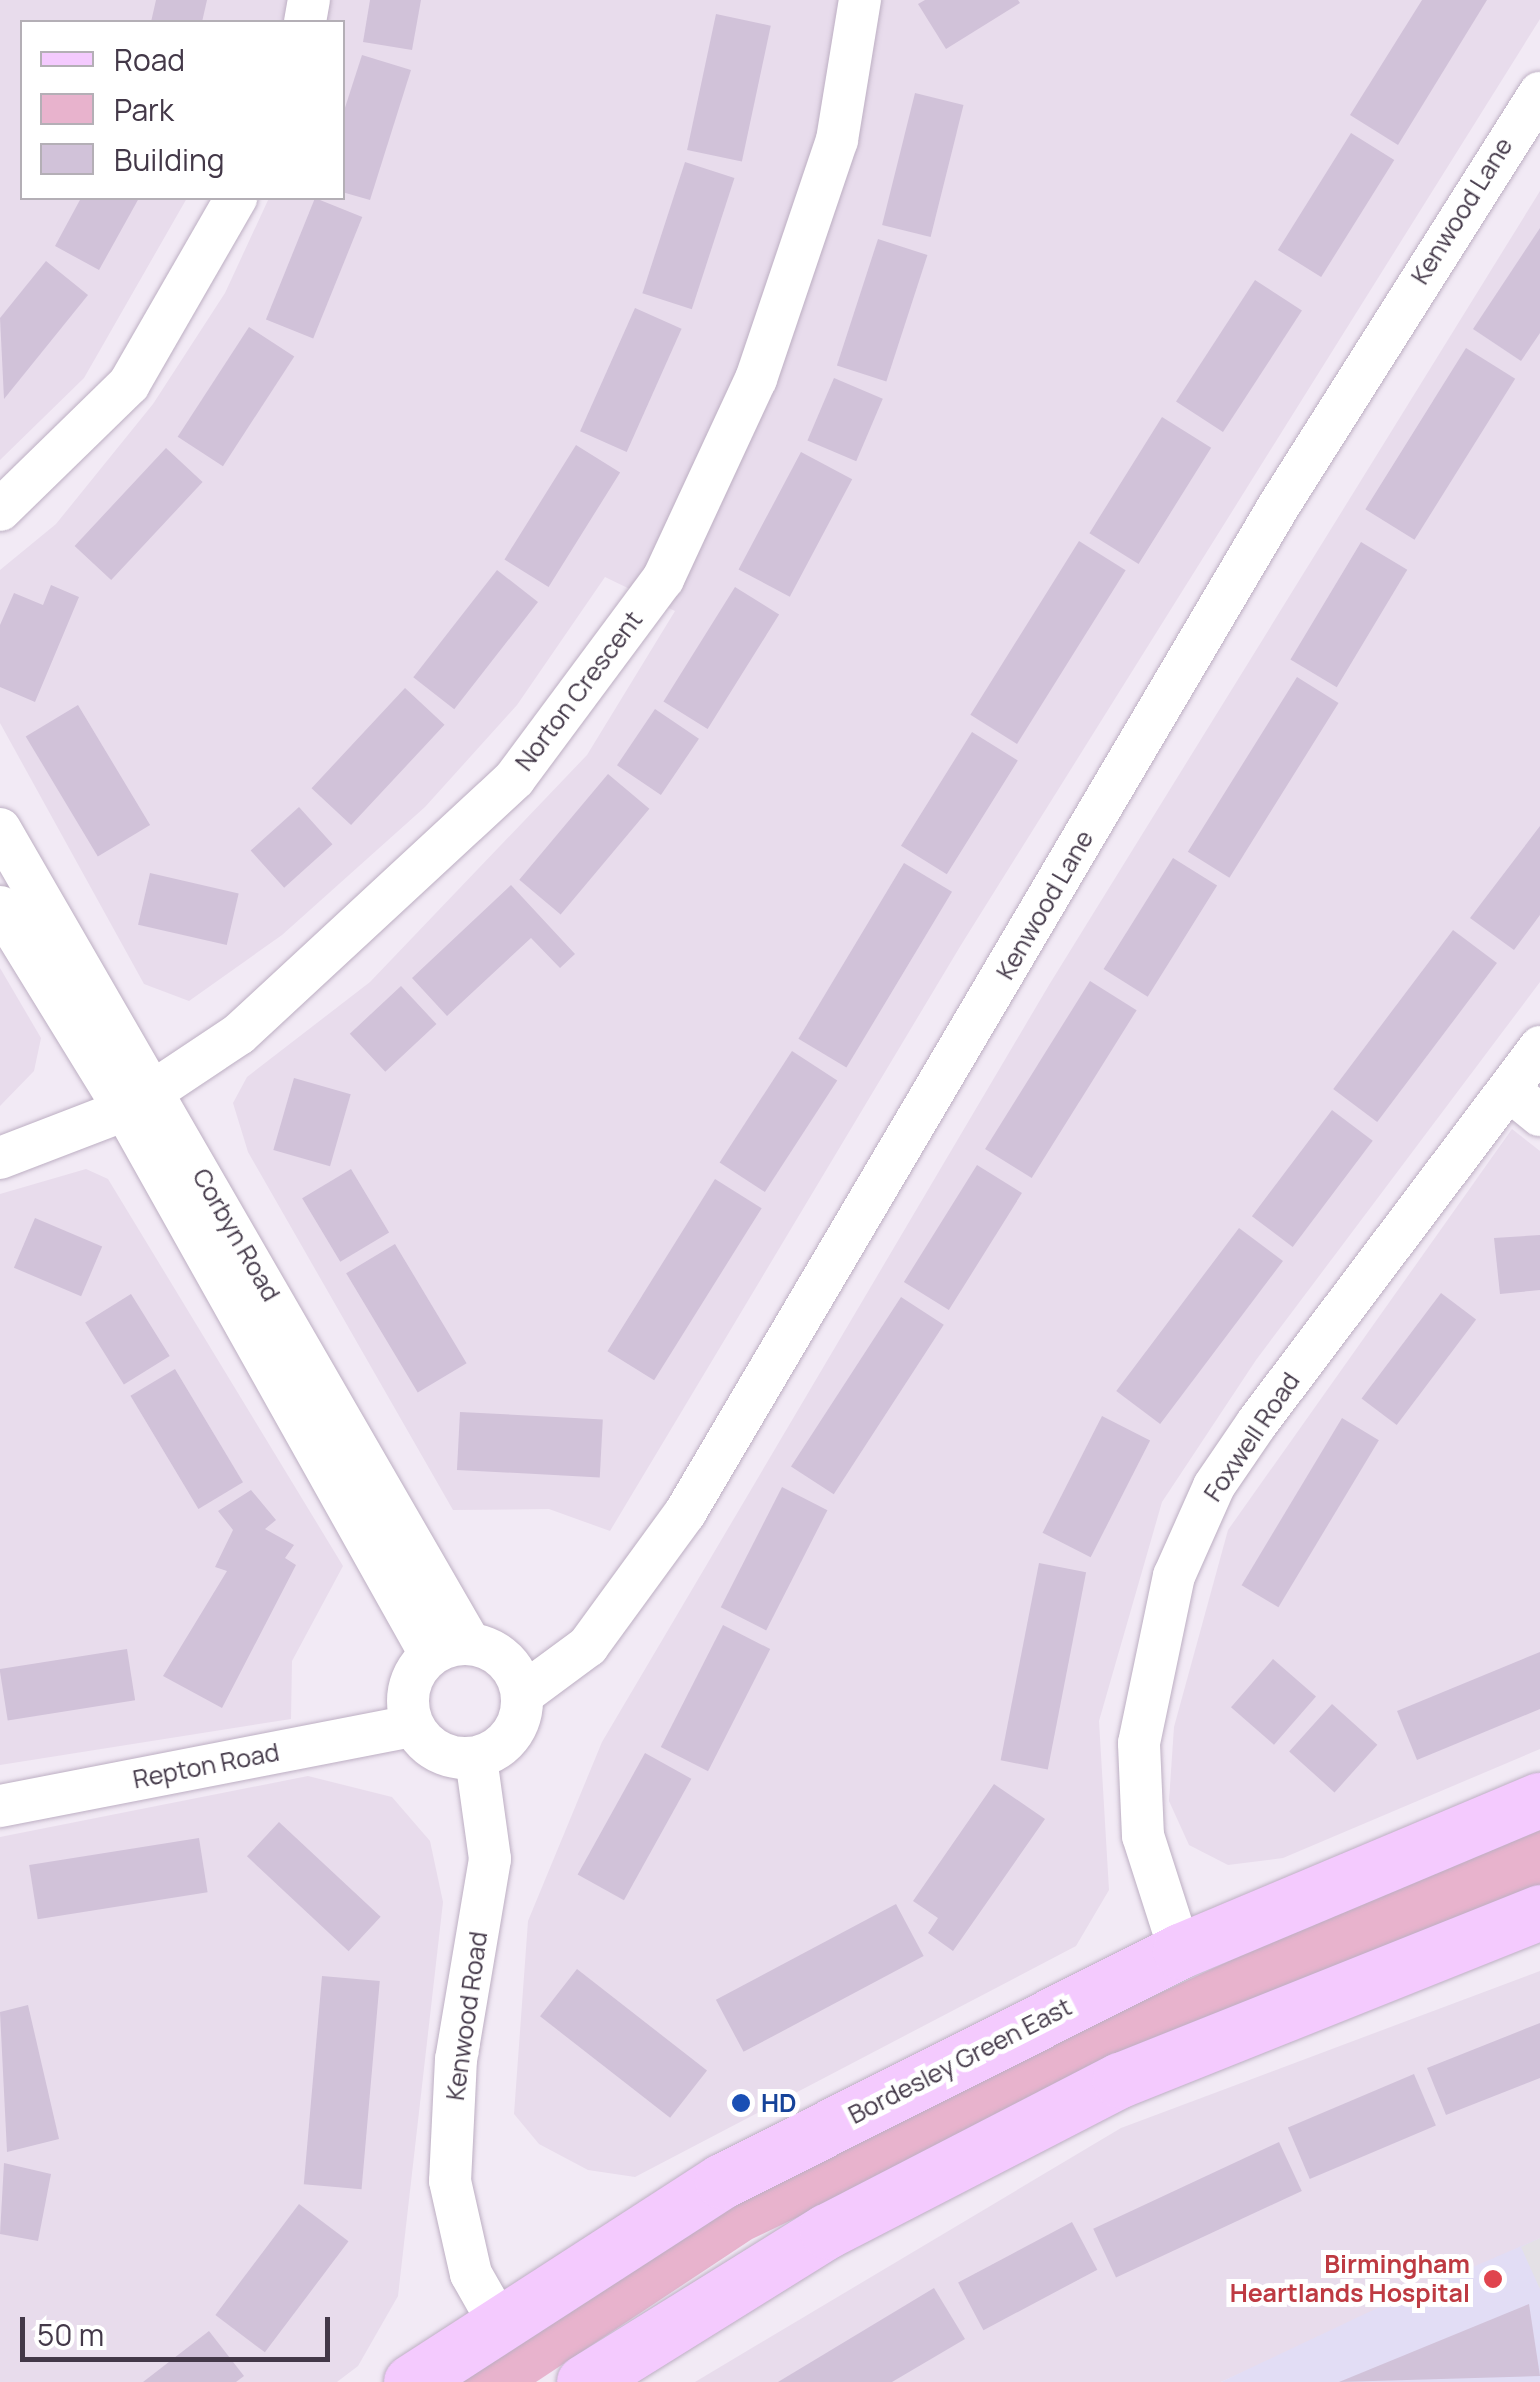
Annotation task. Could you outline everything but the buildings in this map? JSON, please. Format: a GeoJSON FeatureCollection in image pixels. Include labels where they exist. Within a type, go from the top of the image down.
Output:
{"type":"FeatureCollection","features":[{"type":"Feature","properties":{"kind":"main road","name":"Bordesley Green East"},"geometry":{"type":"LineString","coordinates":[[410,2382],[722,2181],[1180,1951],[1540,1800]]}},
{"type":"Feature","properties":{"kind":"main road"},"geometry":{"type":"LineString","coordinates":[[584,2382],[827,2231],[1120,2080],[1540,1912]]}},
{"type":"Feature","properties":{"kind":"street","name":"Norton Crescent"},"geometry":{"type":"LineString","coordinates":[[0,1158],[139,1100],[239,1034],[515,778],[663,579],[763,360],[837,140],[860,0]]}},
{"type":"Feature","properties":{"kind":"street","name":"Kenwood Lane"},"geometry":{"type":"LineString","coordinates":[[523,1694],[588,1646],[684,1513],[1278,507],[1540,93]]}},
{"type":"Feature","properties":{"kind":"street"},"geometry":{"type":"LineString","coordinates":[[0,510],[129,384],[235,200]]}},
{"type":"Feature","properties":{"kind":"street","name":"Corbyn Road"},"geometry":{"type":"LineString","coordinates":[[0,829],[139,1100],[450,1648]]}},
{"type":"Feature","properties":{"kind":"street","name":"Corbyn Road"},"geometry":{"type":"LineString","coordinates":[[0,907],[139,1100]]}},
{"type":"Feature","properties":{"kind":"street","name":"Foxwell Road"},"geometry":{"type":"LineString","coordinates":[[1180,1951],[1143,1836],[1138,1743],[1174,1576],[1214,1486],[1257,1423],[1525,1102],[1540,1047]]}},
{"type":"Feature","properties":{"kind":"street"},"geometry":{"type":"LineString","coordinates":[[450,1648],[501,1654],[523,1694],[504,1745],[476,1758],[444,1756],[412,1726],[410,1681],[450,1648]]}},
{"type":"Feature","properties":{"kind":"street","name":"Repton Road"},"geometry":{"type":"LineString","coordinates":[[0,1806],[412,1726]]}},
{"type":"Feature","properties":{"kind":"street","name":"Kenwood Road"},"geometry":{"type":"LineString","coordinates":[[476,1758],[490,1859],[456,2059],[450,2181],[471,2274],[500,2324]]}},
{"type":"Feature","properties":{"kind":"shaded area"},"geometry":{"type":"Polygon","coordinates":[[[0,0],[1540,0],[1540,19],[961,945],[610,1531],[549,1509],[453,1510],[248,1152],[233,1103],[247,1077],[370,982],[587,755],[675,611],[605,577],[517,705],[425,807],[282,935],[189,1001],[144,984],[0,723],[0,570],[56,524],[153,404],[225,293],[268,200],[345,200],[345,20],[20,20],[20,200],[186,200],[84,378],[0,460],[0,0]]]}},
{"type":"Feature","properties":{"kind":"shaded area"},"geometry":{"type":"Polygon","coordinates":[[[1540,191],[1540,982],[1256,1360],[1162,1502],[1099,1721],[1109,1890],[1076,1946],[635,2177],[588,2170],[539,2144],[514,2114],[528,1921],[602,1742],[1049,985],[1540,191]]]}},
{"type":"Feature","properties":{"kind":"shaded area"},"geometry":{"type":"Polygon","coordinates":[[[0,968],[41,1038],[34,1071],[0,1106],[0,968]]]}},
{"type":"Feature","properties":{"kind":"shaded area"},"geometry":{"type":"Polygon","coordinates":[[[1512,1129],[1540,1151],[1540,1749],[1283,1858],[1228,1865],[1189,1845],[1169,1801],[1174,1727],[1228,1530],[1512,1129]]]}},
{"type":"Feature","properties":{"kind":"shaded area"},"geometry":{"type":"Polygon","coordinates":[[[86,1169],[108,1179],[343,1566],[292,1661],[291,1719],[0,1765],[0,1194],[86,1169]]]}},
{"type":"Feature","properties":{"kind":"shaded area"},"geometry":{"type":"Polygon","coordinates":[[[308,1776],[392,1797],[430,1841],[443,1902],[398,2296],[358,2366],[337,2382],[0,2382],[0,1837],[308,1776]]]}},
{"type":"Feature","properties":{"kind":"shaded area"},"geometry":{"type":"Polygon","coordinates":[[[1540,1971],[1540,2238],[1221,2382],[695,2382],[1121,2128],[1540,1971]]]}},
{"type":"Feature","properties":{"kind":"shaded area","name":"Birmingham Heartlands Hospital"},"geometry":{"type":"Polygon","coordinates":[[[1540,2238],[1540,2382],[1221,2382],[1371,2311],[1540,2238]]]}},
{"type":"Feature","properties":{"kind":"shaded area"},"geometry":{"type":"Polygon","coordinates":[[[1540,2238],[1540,2289],[1521,2247],[1540,2238]]]}},
{"type":"Feature","properties":{"kind":"green space"},"geometry":{"type":"Polygon","coordinates":[[[1540,1829],[1540,1885],[1170,2038],[752,2239],[536,2382],[453,2382],[833,2144],[1420,1873],[1540,1829]]]}},
{"type":"Feature","properties":{"kind":"place","name":"HD"},"geometry":{"type":"Point","coordinates":[741,2103]}},
{"type":"Feature","properties":{"kind":"place","name":"Birmingham Heartlands Hospital"},"geometry":{"type":"Point","coordinates":[1493,2279]}}]}
